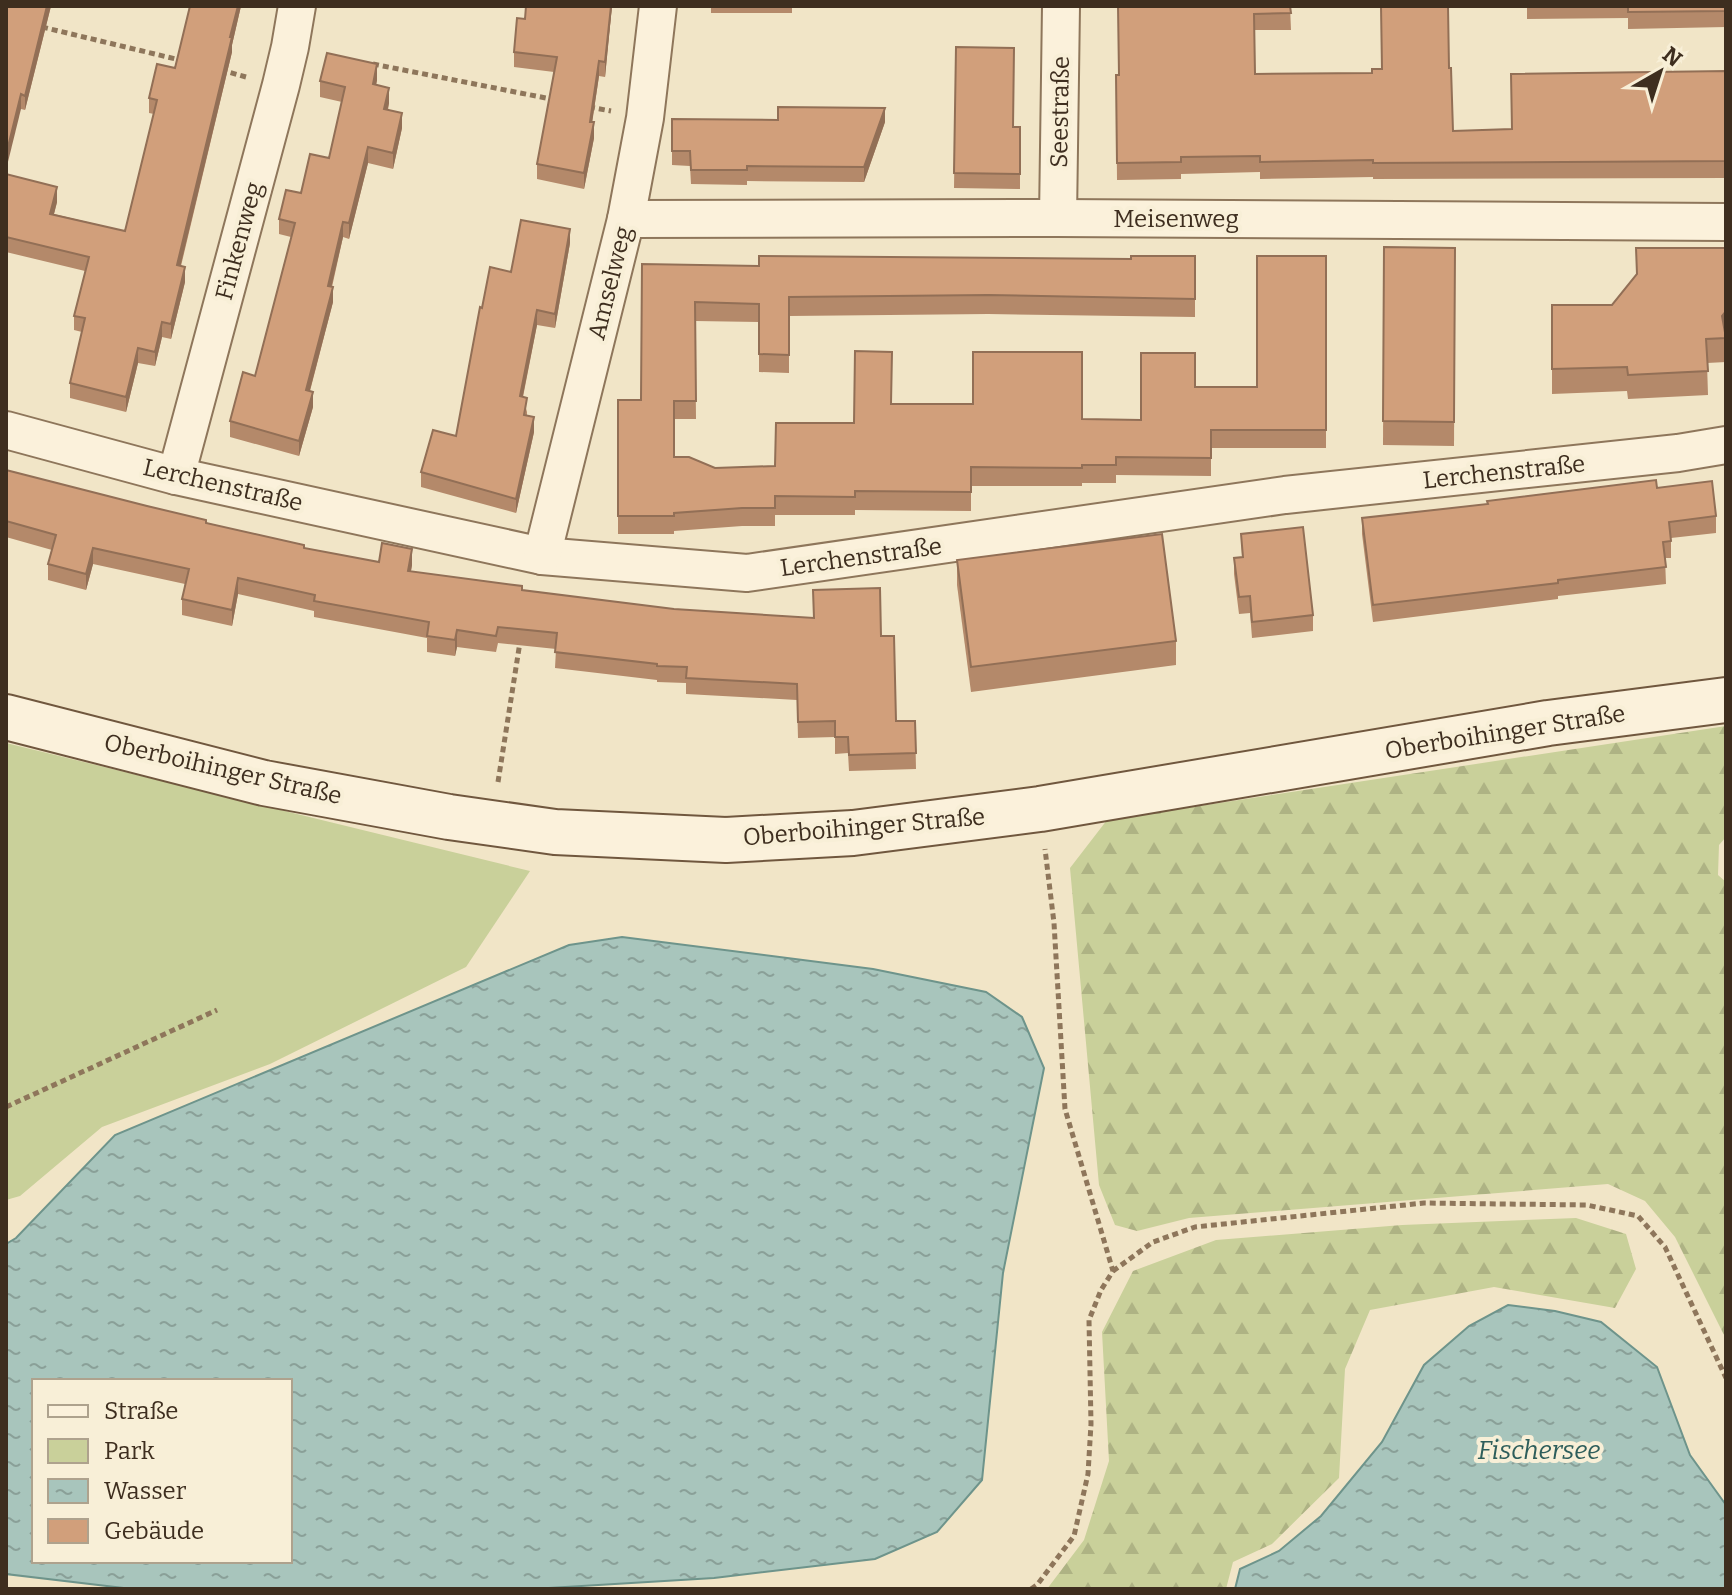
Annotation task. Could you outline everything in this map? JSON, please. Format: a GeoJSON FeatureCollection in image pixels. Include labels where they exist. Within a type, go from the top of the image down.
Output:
{"type":"FeatureCollection","features":[{"type":"Feature","properties":{"kind":"main road","name":"Oberboihinger Straße"},"geometry":{"type":"LineString","coordinates":[[6,717],[264,783],[449,817],[555,832],[726,840],[853,833],[1040,809],[1548,723],[1726,700]]}},
{"type":"Feature","properties":{"kind":"street","name":"Finkenweg"},"geometry":{"type":"LineString","coordinates":[[176,476],[281,85],[297,6]]}},
{"type":"Feature","properties":{"kind":"street","name":"Amselweg"},"geometry":{"type":"LineString","coordinates":[[542,556],[626,219],[645,118],[658,6]]}},
{"type":"Feature","properties":{"kind":"street","name":"Seestraße"},"geometry":{"type":"LineString","coordinates":[[1058,218],[1061,6]]}},
{"type":"Feature","properties":{"kind":"street","name":"Meisenweg"},"geometry":{"type":"LineString","coordinates":[[626,219],[1726,222]]}},
{"type":"Feature","properties":{"kind":"street","name":"Lerchenstraße"},"geometry":{"type":"LineString","coordinates":[[6,430],[176,476],[542,556],[747,573],[1285,495],[1678,453],[1726,445]]}},
{"type":"Feature","properties":{"kind":"path"},"geometry":{"type":"LineString","coordinates":[[37,25],[189,63]]}},
{"type":"Feature","properties":{"kind":"path"},"geometry":{"type":"LineString","coordinates":[[367,63],[568,103]]}},
{"type":"Feature","properties":{"kind":"path"},"geometry":{"type":"LineString","coordinates":[[220,70],[281,85]]}},
{"type":"Feature","properties":{"kind":"path"},"geometry":{"type":"LineString","coordinates":[[583,106],[645,118]]}},
{"type":"Feature","properties":{"kind":"path"},"geometry":{"type":"LineString","coordinates":[[499,770],[521,631]]}},
{"type":"Feature","properties":{"kind":"path"},"geometry":{"type":"LineString","coordinates":[[1040,809],[1054,923],[1065,1109],[1113,1271]]}},
{"type":"Feature","properties":{"kind":"path"},"geometry":{"type":"LineString","coordinates":[[6,1107],[217,1010]]}},
{"type":"Feature","properties":{"kind":"path"},"geometry":{"type":"LineString","coordinates":[[1031,1589],[1074,1536],[1088,1474],[1091,1424],[1089,1320],[1101,1290],[1113,1271],[1153,1242],[1195,1227],[1424,1203],[1587,1205],[1638,1216],[1665,1247],[1726,1378]]}},
{"type":"Feature","properties":{"kind":"green space"},"geometry":{"type":"Polygon","coordinates":[[[1726,726],[1726,837],[1719,845],[1718,875],[1726,882],[1726,1339],[1675,1237],[1645,1201],[1608,1184],[1189,1218],[1137,1231],[1115,1225],[1099,1185],[1070,868],[1107,820],[1726,726]]]}},
{"type":"Feature","properties":{"kind":"green space"},"geometry":{"type":"Polygon","coordinates":[[[6,743],[530,871],[466,967],[270,1064],[102,1127],[20,1196],[6,1200],[6,743]]]}},
{"type":"Feature","properties":{"kind":"green space"},"geometry":{"type":"Polygon","coordinates":[[[1576,1218],[1626,1234],[1636,1269],[1615,1308],[1494,1287],[1370,1310],[1345,1369],[1339,1478],[1272,1544],[1233,1562],[1226,1589],[1047,1589],[1084,1540],[1109,1461],[1102,1332],[1133,1271],[1216,1240],[1402,1225],[1576,1218]]]}},
{"type":"Feature","properties":{"kind":"water"},"geometry":{"type":"Polygon","coordinates":[[[622,937],[873,969],[986,992],[1022,1017],[1044,1068],[1003,1273],[982,1480],[937,1532],[875,1559],[714,1578],[532,1589],[132,1589],[6,1574],[6,1244],[16,1238],[115,1135],[569,945],[622,937]]]}},
{"type":"Feature","properties":{"kind":"water","name":"Fischersee"},"geometry":{"type":"Polygon","coordinates":[[[1508,1305],[1555,1311],[1601,1322],[1657,1367],[1690,1455],[1726,1505],[1726,1589],[1235,1589],[1240,1569],[1279,1551],[1321,1516],[1382,1442],[1424,1365],[1469,1326],[1508,1305]]]}},
{"type":"Feature","properties":{"kind":"building"},"geometry":{"type":"Polygon","coordinates":[[[6,6],[47,6],[25,96],[21,94],[6,155],[6,6]]]}},
{"type":"Feature","properties":{"kind":"building"},"geometry":{"type":"Polygon","coordinates":[[[190,6],[238,6],[177,265],[185,267],[171,324],[162,322],[155,352],[138,348],[126,397],[70,383],[85,318],[74,316],[89,257],[6,237],[6,174],[57,187],[50,214],[125,231],[157,100],[149,98],[157,64],[175,68],[190,6]]]}},
{"type":"Feature","properties":{"kind":"building"},"geometry":{"type":"Polygon","coordinates":[[[526,6],[611,6],[605,62],[599,61],[590,122],[594,122],[584,173],[537,164],[557,57],[514,52],[517,18],[525,19],[526,6]]]}},
{"type":"Feature","properties":{"kind":"building"},"geometry":{"type":"Polygon","coordinates":[[[1118,6],[1290,6],[1291,13],[1254,14],[1255,74],[1372,73],[1372,69],[1382,69],[1381,6],[1448,6],[1453,131],[1512,129],[1511,74],[1726,71],[1726,161],[1260,162],[1260,156],[1181,157],[1181,162],[1117,163],[1118,6]]]}},
{"type":"Feature","properties":{"kind":"building"},"geometry":{"type":"Polygon","coordinates":[[[1628,6],[1726,6],[1726,11],[1628,12],[1628,6]]]}},
{"type":"Feature","properties":{"kind":"building"},"geometry":{"type":"Polygon","coordinates":[[[956,47],[1014,48],[1013,127],[1020,127],[1020,174],[954,173],[956,47]]]}},
{"type":"Feature","properties":{"kind":"building"},"geometry":{"type":"Polygon","coordinates":[[[327,53],[377,64],[373,84],[389,88],[384,109],[402,113],[393,153],[368,147],[349,223],[343,222],[328,286],[333,287],[306,390],[313,392],[299,441],[230,421],[243,372],[255,376],[295,223],[279,219],[286,190],[301,193],[310,154],[329,158],[345,87],[320,81],[327,53]]]}},
{"type":"Feature","properties":{"kind":"building"},"geometry":{"type":"Polygon","coordinates":[[[778,107],[885,108],[864,167],[747,166],[747,170],[691,170],[690,151],[672,151],[672,119],[778,120],[778,107]]]}},
{"type":"Feature","properties":{"kind":"building"},"geometry":{"type":"Polygon","coordinates":[[[521,220],[570,229],[555,314],[537,310],[520,396],[527,398],[524,415],[534,417],[516,499],[421,472],[433,430],[456,436],[490,267],[511,272],[521,220]]]}},
{"type":"Feature","properties":{"kind":"building"},"geometry":{"type":"Polygon","coordinates":[[[1384,247],[1455,248],[1454,422],[1383,421],[1384,247]]]}},
{"type":"Feature","properties":{"kind":"building"},"geometry":{"type":"Polygon","coordinates":[[[1636,248],[1726,248],[1726,311],[1722,316],[1726,338],[1706,339],[1708,371],[1628,375],[1627,367],[1552,369],[1552,305],[1612,305],[1637,274],[1636,248]]]}},
{"type":"Feature","properties":{"kind":"building"},"geometry":{"type":"Polygon","coordinates":[[[759,256],[1131,259],[1131,256],[1195,256],[1195,299],[988,295],[789,297],[789,355],[759,354],[759,304],[695,302],[696,401],[674,401],[674,457],[689,457],[715,468],[775,466],[776,423],[854,423],[855,351],[892,352],[891,404],[973,404],[973,352],[1082,352],[1082,419],[1141,420],[1141,353],[1195,353],[1195,387],[1257,387],[1257,256],[1326,256],[1326,430],[1211,430],[1211,458],[1116,457],[1116,465],[1082,465],[1082,468],[971,467],[971,492],[855,491],[855,497],[775,496],[775,508],[674,513],[674,516],[618,516],[618,400],[641,400],[642,264],[759,266],[759,256]]]}},
{"type":"Feature","properties":{"kind":"building"},"geometry":{"type":"Polygon","coordinates":[[[6,470],[206,520],[206,523],[304,545],[304,548],[379,562],[382,543],[412,549],[408,571],[522,586],[522,590],[674,609],[814,618],[813,590],[880,588],[881,636],[894,636],[896,721],[915,721],[916,753],[849,755],[848,737],[835,737],[835,721],[798,722],[797,684],[686,678],[687,667],[555,652],[557,633],[498,627],[496,636],[457,630],[455,640],[427,636],[429,622],[314,601],[315,595],[238,578],[232,610],[182,599],[189,569],[93,548],[86,574],[48,564],[56,535],[6,521],[6,470]]]}},
{"type":"Feature","properties":{"kind":"building"},"geometry":{"type":"Polygon","coordinates":[[[1656,480],[1657,488],[1712,481],[1716,516],[1669,522],[1671,541],[1663,542],[1666,567],[1373,605],[1362,518],[1656,480]]]}},
{"type":"Feature","properties":{"kind":"building"},"geometry":{"type":"Polygon","coordinates":[[[1303,527],[1313,615],[1252,622],[1250,596],[1239,597],[1234,558],[1243,557],[1241,534],[1303,527]]]}},
{"type":"Feature","properties":{"kind":"building"},"geometry":{"type":"Polygon","coordinates":[[[1162,534],[1176,641],[971,667],[957,560],[1162,534]]]}}]}
